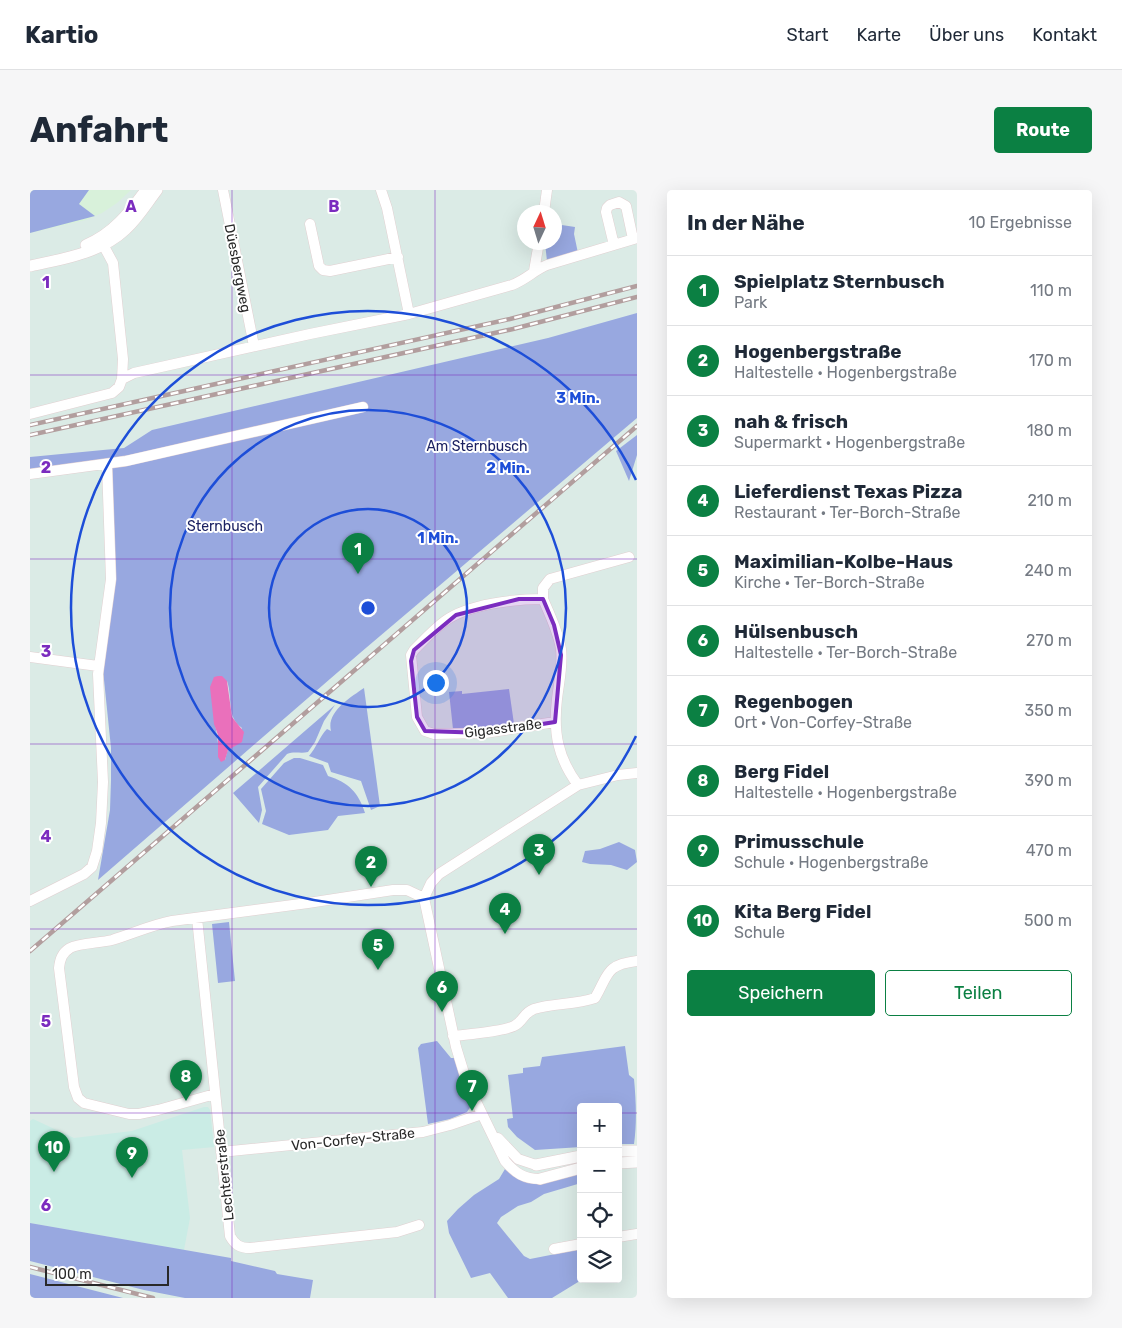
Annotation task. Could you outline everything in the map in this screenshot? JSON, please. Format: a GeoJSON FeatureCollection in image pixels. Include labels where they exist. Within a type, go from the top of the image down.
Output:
{"type":"FeatureCollection","features":[{"type":"Feature","properties":{"kind":"street"},"geometry":{"type":"LineString","coordinates":[[30,258],[102,242],[146,190]]}},
{"type":"Feature","properties":{"kind":"street"},"geometry":{"type":"LineString","coordinates":[[30,266],[87,252],[127,229],[158,190]]}},
{"type":"Feature","properties":{"kind":"street","name":"Düesbergweg"},"geometry":{"type":"LineString","coordinates":[[223,190],[254,346]]}},
{"type":"Feature","properties":{"kind":"street"},"geometry":{"type":"LineString","coordinates":[[381,190],[387,208],[409,314]]}},
{"type":"Feature","properties":{"kind":"street"},"geometry":{"type":"LineString","coordinates":[[545,205],[547,190]]}},
{"type":"Feature","properties":{"kind":"street"},"geometry":{"type":"LineString","coordinates":[[122,379],[134,373],[409,314],[512,285],[526,280],[534,271],[548,264],[614,246],[635,239],[626,206],[619,202],[606,208],[614,246]]}},
{"type":"Feature","properties":{"kind":"street"},"geometry":{"type":"LineString","coordinates":[[310,224],[319,266],[323,270],[330,271],[398,257]]}},
{"type":"Feature","properties":{"kind":"street"},"geometry":{"type":"LineString","coordinates":[[30,414],[112,393],[119,387],[122,379],[123,359],[113,263],[102,242]]}},
{"type":"Feature","properties":{"kind":"street"},"geometry":{"type":"LineString","coordinates":[[534,271],[538,250]]}},
{"type":"Feature","properties":{"kind":"street"},"geometry":{"type":"LineString","coordinates":[[30,474],[107,465],[362,407]]}},
{"type":"Feature","properties":{"kind":"street"},"geometry":{"type":"LineString","coordinates":[[30,901],[84,874],[92,867],[95,861],[101,823],[102,744],[98,666],[111,580],[107,465]]}},
{"type":"Feature","properties":{"kind":"street"},"geometry":{"type":"LineString","coordinates":[[578,785],[567,770],[558,744],[555,722],[561,675],[561,650],[554,625],[542,599],[543,588],[550,580],[629,557]]}},
{"type":"Feature","properties":{"kind":"street","name":"Gigasstraße"},"geometry":{"type":"LineString","coordinates":[[542,599],[504,601],[456,614],[446,620],[414,650],[411,662],[417,718],[425,731],[434,734],[485,733],[555,722]]}},
{"type":"Feature","properties":{"kind":"street"},"geometry":{"type":"LineString","coordinates":[[30,657],[98,666]]}},
{"type":"Feature","properties":{"kind":"street"},"geometry":{"type":"LineString","coordinates":[[577,1169],[540,1179],[527,1179],[516,1173],[505,1161],[468,1083],[453,1036],[424,898],[431,882],[439,874],[578,785],[618,775],[637,773]]}},
{"type":"Feature","properties":{"kind":"street"},"geometry":{"type":"LineString","coordinates":[[215,1094],[139,1114],[118,1112],[84,1103],[78,1098],[74,1087],[59,968],[60,960],[65,952],[73,947],[114,939],[154,925],[197,918],[393,890],[407,890],[424,898]]}},
{"type":"Feature","properties":{"kind":"street","name":"Lechterstraße"},"geometry":{"type":"LineString","coordinates":[[197,918],[230,1236],[235,1244],[241,1248],[250,1248],[397,1232],[419,1225]]}},
{"type":"Feature","properties":{"kind":"street"},"geometry":{"type":"LineString","coordinates":[[453,1036],[505,1029],[516,1026],[525,1013],[535,1009],[586,1002],[595,998],[607,974],[613,967],[637,961]]}},
{"type":"Feature","properties":{"kind":"street","name":"Von-Corfey-Straße"},"geometry":{"type":"LineString","coordinates":[[221,1152],[416,1132],[450,1126],[482,1114]]}},
{"type":"Feature","properties":{"kind":"street"},"geometry":{"type":"LineString","coordinates":[[492,1132],[518,1159],[536,1165],[577,1157]]}},
{"type":"Feature","properties":{"kind":"street"},"geometry":{"type":"LineString","coordinates":[[622,1152],[637,1151]]}},
{"type":"Feature","properties":{"kind":"street"},"geometry":{"type":"LineString","coordinates":[[622,1163],[637,1162]]}},
{"type":"Feature","properties":{"kind":"street"},"geometry":{"type":"LineString","coordinates":[[622,1236],[637,1234]]}},
{"type":"Feature","properties":{"kind":"street"},"geometry":{"type":"LineString","coordinates":[[554,1248],[577,1245]]}},
{"type":"Feature","properties":{"kind":"highlighted area"},"geometry":{"type":"Polygon","coordinates":[[[519,599],[543,599],[554,625],[561,655],[555,722],[485,733],[425,731],[417,717],[411,661],[414,650],[456,615],[519,599]]]}},
{"type":"Feature","properties":{"kind":"shaded area"},"geometry":{"type":"Polygon","coordinates":[[[30,190],[131,190],[102,213],[86,220],[30,233],[30,190]]]}},
{"type":"Feature","properties":{"kind":"shaded area"},"geometry":{"type":"Polygon","coordinates":[[[222,676],[227,681],[232,717],[244,732],[242,742],[228,750],[225,760],[221,762],[218,757],[218,735],[214,724],[210,687],[214,677],[222,676]]]}},
{"type":"Feature","properties":{"kind":"shaded area"},"geometry":{"type":"Polygon","coordinates":[[[208,1107],[210,1110],[214,1147],[182,1150],[190,1218],[184,1250],[30,1223],[30,1121],[33,1119],[74,1138],[132,1131],[208,1107]]]}},
{"type":"Feature","properties":{"kind":"green space"},"geometry":{"type":"Polygon","coordinates":[[[30,190],[89,190],[79,204],[95,216],[30,233],[30,190]]]}},
{"type":"Feature","properties":{"kind":"green space"},"geometry":{"type":"Polygon","coordinates":[[[562,225],[575,227],[574,234],[578,253],[547,261],[546,250],[562,250],[562,225]]]}},
{"type":"Feature","properties":{"kind":"green space","name":"Sternbusch"},"geometry":{"type":"Polygon","coordinates":[[[637,313],[637,418],[360,653],[98,880],[110,810],[111,748],[103,670],[112,467],[114,458],[30,470],[30,457],[124,448],[152,430],[548,338],[637,313]],[[227,681],[214,716],[218,743],[225,760],[227,752],[242,728],[237,724],[232,713],[227,681]]]}},
{"type":"Feature","properties":{"kind":"green space"},"geometry":{"type":"Polygon","coordinates":[[[637,435],[637,455],[629,481],[616,451],[637,435]]]}},
{"type":"Feature","properties":{"kind":"green space"},"geometry":{"type":"Polygon","coordinates":[[[364,688],[380,806],[371,810],[361,781],[331,772],[328,763],[309,756],[327,729],[331,731],[330,724],[336,711],[364,688]]]}},
{"type":"Feature","properties":{"kind":"green space"},"geometry":{"type":"Polygon","coordinates":[[[509,689],[514,724],[486,729],[453,729],[449,692],[462,691],[462,694],[509,689]]]}},
{"type":"Feature","properties":{"kind":"green space"},"geometry":{"type":"Polygon","coordinates":[[[335,705],[324,721],[315,742],[308,752],[287,754],[258,787],[262,810],[259,823],[233,793],[335,705]]]}},
{"type":"Feature","properties":{"kind":"green space"},"geometry":{"type":"Polygon","coordinates":[[[294,758],[323,765],[328,776],[335,778],[352,789],[360,800],[365,813],[338,816],[328,830],[289,835],[262,824],[266,811],[261,789],[284,763],[294,758]]]}},
{"type":"Feature","properties":{"kind":"green space"},"geometry":{"type":"Polygon","coordinates":[[[619,842],[635,850],[637,862],[627,870],[611,865],[582,862],[585,851],[600,849],[619,842]]]}},
{"type":"Feature","properties":{"kind":"green space"},"geometry":{"type":"Polygon","coordinates":[[[229,922],[235,981],[218,983],[212,924],[229,922]]]}},
{"type":"Feature","properties":{"kind":"green space"},"geometry":{"type":"Polygon","coordinates":[[[437,1041],[451,1058],[454,1058],[471,1106],[467,1112],[450,1119],[428,1124],[418,1048],[421,1044],[437,1041]]]}},
{"type":"Feature","properties":{"kind":"green space"},"geometry":{"type":"Polygon","coordinates":[[[625,1046],[629,1075],[634,1079],[636,1128],[634,1144],[622,1144],[622,1103],[577,1103],[577,1147],[535,1150],[517,1137],[508,1127],[507,1119],[513,1118],[508,1075],[523,1073],[523,1068],[540,1066],[542,1057],[625,1046]]]}},
{"type":"Feature","properties":{"kind":"green space"},"geometry":{"type":"Polygon","coordinates":[[[505,1169],[519,1179],[577,1173],[577,1184],[544,1194],[531,1202],[518,1206],[501,1217],[497,1223],[524,1256],[530,1259],[577,1250],[577,1283],[552,1298],[508,1298],[490,1273],[471,1278],[449,1233],[447,1221],[458,1209],[474,1195],[499,1179],[505,1169]]]}},
{"type":"Feature","properties":{"kind":"green space"},"geometry":{"type":"Polygon","coordinates":[[[30,1223],[231,1258],[231,1261],[275,1271],[277,1274],[313,1280],[310,1298],[185,1298],[144,1290],[30,1261],[30,1223]]]}},
{"type":"Feature","properties":{"kind":"green space"},"geometry":{"type":"Polygon","coordinates":[[[30,1274],[123,1298],[30,1298],[30,1274]]]}},
{"type":"Feature","properties":{"kind":"railway"},"geometry":{"type":"LineString","coordinates":[[30,425],[510,319],[637,286]]}},
{"type":"Feature","properties":{"kind":"railway"},"geometry":{"type":"LineString","coordinates":[[30,435],[513,329],[637,297]]}},
{"type":"Feature","properties":{"kind":"railway"},"geometry":{"type":"LineString","coordinates":[[30,951],[637,426]]}},
{"type":"Feature","properties":{"kind":"railway"},"geometry":{"type":"LineString","coordinates":[[30,1267],[153,1298]]}},
{"type":"Feature","properties":{"kind":"place","name":"Spielplatz Sternbusch"},"geometry":{"type":"Point","coordinates":[358,574]}},
{"type":"Feature","properties":{"kind":"place","name":"nah & frisch"},"geometry":{"type":"Point","coordinates":[539,875]}},
{"type":"Feature","properties":{"kind":"place","name":"Hogenbergstraße"},"geometry":{"type":"Point","coordinates":[371,887]}},
{"type":"Feature","properties":{"kind":"place","name":"Lieferdienst Texas Pizza"},"geometry":{"type":"Point","coordinates":[505,934]}},
{"type":"Feature","properties":{"kind":"place","name":"Maximilian-Kolbe-Haus"},"geometry":{"type":"Point","coordinates":[378,970]}},
{"type":"Feature","properties":{"kind":"place","name":"Hülsenbusch"},"geometry":{"type":"Point","coordinates":[442,1012]}},
{"type":"Feature","properties":{"kind":"place","name":"Berg Fidel"},"geometry":{"type":"Point","coordinates":[186,1101]}},
{"type":"Feature","properties":{"kind":"place","name":"Regenbogen"},"geometry":{"type":"Point","coordinates":[472,1111]}},
{"type":"Feature","properties":{"kind":"place","name":"Kita Berg Fidel"},"geometry":{"type":"Point","coordinates":[54,1172]}},
{"type":"Feature","properties":{"kind":"place","name":"Primusschule"},"geometry":{"type":"Point","coordinates":[132,1178]}},
{"type":"Feature","properties":{"kind":"park label","name":"Am Sternbusch"},"geometry":{"type":"Point","coordinates":[477,446]}}]}
